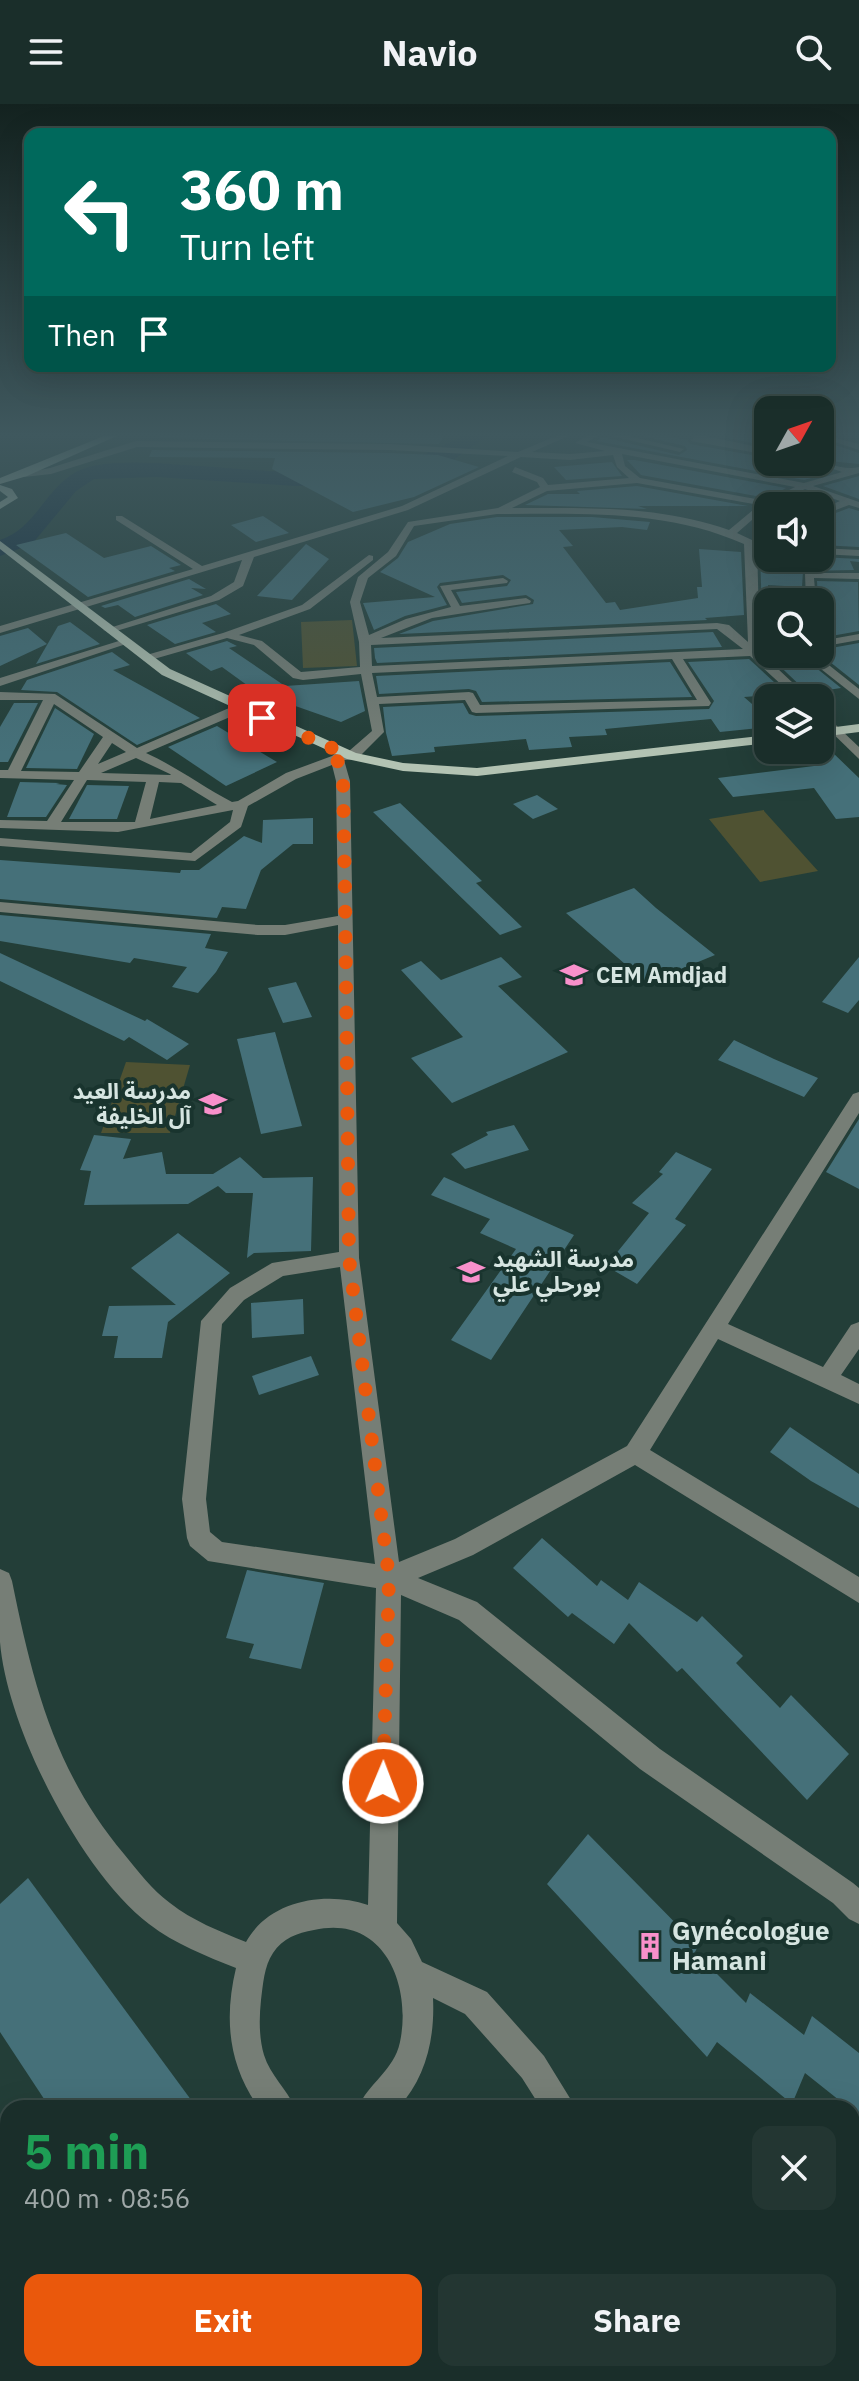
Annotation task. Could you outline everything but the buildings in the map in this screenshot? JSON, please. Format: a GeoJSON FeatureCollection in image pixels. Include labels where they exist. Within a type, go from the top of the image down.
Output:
{"type":"FeatureCollection","features":[{"type":"Feature","properties":{"kind":"main road"},"geometry":{"type":"LineString","coordinates":[[0,544],[109,630],[185,683],[344,756],[403,767],[477,772],[754,741]]}},
{"type":"Feature","properties":{"kind":"main road"},"geometry":{"type":"LineString","coordinates":[[834,731],[859,728]]}},
{"type":"Feature","properties":{"kind":"street"},"geometry":{"type":"LineString","coordinates":[[155,540],[202,570]]}},
{"type":"Feature","properties":{"kind":"street"},"geometry":{"type":"LineString","coordinates":[[0,630],[77,604],[300,540]]}},
{"type":"Feature","properties":{"kind":"street"},"geometry":{"type":"LineString","coordinates":[[147,658],[227,635],[318,600],[391,540]]}},
{"type":"Feature","properties":{"kind":"street"},"geometry":{"type":"LineString","coordinates":[[0,824],[118,828],[235,805],[291,776],[344,756],[378,732],[366,670],[365,642],[355,602],[363,577],[392,554],[401,540]]}},
{"type":"Feature","properties":{"kind":"street"},"geometry":{"type":"LineString","coordinates":[[747,540],[752,542],[754,652]]}},
{"type":"Feature","properties":{"kind":"street"},"geometry":{"type":"LineString","coordinates":[[834,552],[859,553]]}},
{"type":"Feature","properties":{"kind":"street"},"geometry":{"type":"LineString","coordinates":[[109,630],[215,598],[239,584],[249,556]]}},
{"type":"Feature","properties":{"kind":"street"},"geometry":{"type":"LineString","coordinates":[[810,588],[809,575],[859,576]]}},
{"type":"Feature","properties":{"kind":"street"},"geometry":{"type":"LineString","coordinates":[[457,609],[444,588],[503,581]]}},
{"type":"Feature","properties":{"kind":"street"},"geometry":{"type":"LineString","coordinates":[[365,642],[403,621],[437,611],[526,601]]}},
{"type":"Feature","properties":{"kind":"street"},"geometry":{"type":"LineString","coordinates":[[365,642],[717,626],[725,627],[754,652]]}},
{"type":"Feature","properties":{"kind":"street"},"geometry":{"type":"LineString","coordinates":[[227,635],[258,643],[297,675],[754,652]]}},
{"type":"Feature","properties":{"kind":"street"},"geometry":{"type":"LineString","coordinates":[[834,641],[859,637]]}},
{"type":"Feature","properties":{"kind":"street"},"geometry":{"type":"LineString","coordinates":[[0,682],[126,642]]}},
{"type":"Feature","properties":{"kind":"street"},"geometry":{"type":"LineString","coordinates":[[372,701],[469,696],[476,709],[705,703],[676,657]]}},
{"type":"Feature","properties":{"kind":"street"},"geometry":{"type":"LineString","coordinates":[[771,668],[788,684]]}},
{"type":"Feature","properties":{"kind":"street"},"geometry":{"type":"LineString","coordinates":[[826,668],[858,692]]}},
{"type":"Feature","properties":{"kind":"street"},"geometry":{"type":"LineString","coordinates":[[0,696],[51,697],[109,737],[186,779],[197,789],[235,805]]}},
{"type":"Feature","properties":{"kind":"street"},"geometry":{"type":"LineString","coordinates":[[51,697],[7,774],[186,779]]}},
{"type":"Feature","properties":{"kind":"street"},"geometry":{"type":"LineString","coordinates":[[83,776],[240,708]]}},
{"type":"Feature","properties":{"kind":"street"},"geometry":{"type":"LineString","coordinates":[[834,727],[859,755]]}},
{"type":"Feature","properties":{"kind":"street"},"geometry":{"type":"LineString","coordinates":[[51,826],[109,737]]}},
{"type":"Feature","properties":{"kind":"street"},"geometry":{"type":"LineString","coordinates":[[344,756],[349,1258],[389,1578],[382,1928]]}},
{"type":"Feature","properties":{"kind":"street"},"geometry":{"type":"LineString","coordinates":[[141,825],[153,779]]}},
{"type":"Feature","properties":{"kind":"street"},"geometry":{"type":"LineString","coordinates":[[0,842],[195,857],[236,824],[235,805]]}},
{"type":"Feature","properties":{"kind":"street"},"geometry":{"type":"LineString","coordinates":[[0,907],[258,930],[285,930],[346,919]]}},
{"type":"Feature","properties":{"kind":"street"},"geometry":{"type":"LineString","coordinates":[[389,1578],[464,1547],[635,1453],[859,1098]]}},
{"type":"Feature","properties":{"kind":"street"},"geometry":{"type":"LineString","coordinates":[[349,1258],[279,1269],[237,1294],[212,1321],[194,1499],[199,1538],[217,1553],[389,1578],[468,1611],[650,1759],[843,1893],[859,1909]]}},
{"type":"Feature","properties":{"kind":"street"},"geometry":{"type":"LineString","coordinates":[[714,1327],[859,1394]]}},
{"type":"Feature","properties":{"kind":"street"},"geometry":{"type":"LineString","coordinates":[[827,1379],[859,1331]]}},
{"type":"Feature","properties":{"kind":"street"},"geometry":{"type":"LineString","coordinates":[[635,1453],[859,1591]]}},
{"type":"Feature","properties":{"kind":"street"},"geometry":{"type":"LineString","coordinates":[[0,1581],[11,1640],[37,1739],[64,1796],[107,1859],[156,1912],[199,1937],[251,1959]]}},
{"type":"Feature","properties":{"kind":"street"},"geometry":{"type":"LineString","coordinates":[[272,2100],[259,2084],[247,2054],[243,2021],[251,1959],[267,1937],[293,1919],[338,1911],[361,1916],[382,1928],[399,1947],[413,1973],[419,2003],[418,2035],[408,2066],[392,2093],[384,2100]]}},
{"type":"Feature","properties":{"kind":"street"},"geometry":{"type":"LineString","coordinates":[[413,1973],[476,2003],[533,2067],[555,2100]]}},
{"type":"Feature","properties":{"kind":"green space"},"geometry":{"type":"Polygon","coordinates":[[[352,620],[357,666],[303,668],[301,622],[352,620]]]}},
{"type":"Feature","properties":{"kind":"green space"},"geometry":{"type":"Polygon","coordinates":[[[764,810],[818,871],[760,882],[709,819],[764,810]]]}},
{"type":"Feature","properties":{"kind":"green space"},"geometry":{"type":"Polygon","coordinates":[[[126,1062],[190,1065],[170,1133],[101,1133],[126,1062]]]}},
{"type":"Feature","properties":{"kind":"waterway"},"geometry":{"type":"LineString","coordinates":[[0,548],[21,540]]}},
{"type":"Feature","properties":{"kind":"place","name":"CEM Amdjad"},"geometry":{"type":"Point","coordinates":[574,975]}},
{"type":"Feature","properties":{"kind":"place","name":"مدرسة العيد آل الخليفة"},"geometry":{"type":"Point","coordinates":[213,1104]}},
{"type":"Feature","properties":{"kind":"place","name":"مدرسة الشهيد بورحلي علي"},"geometry":{"type":"Point","coordinates":[471,1272]}},
{"type":"Feature","properties":{"kind":"place","name":"Gynécologue Hamani"},"geometry":{"type":"Point","coordinates":[650,1946]}},
{"type":"Feature","properties":{"kind":"route"},"geometry":{"type":"LineString","coordinates":[[262,718],[344,753],[337,759],[343,781],[349,1258],[389,1578],[383,1783]]}}]}
